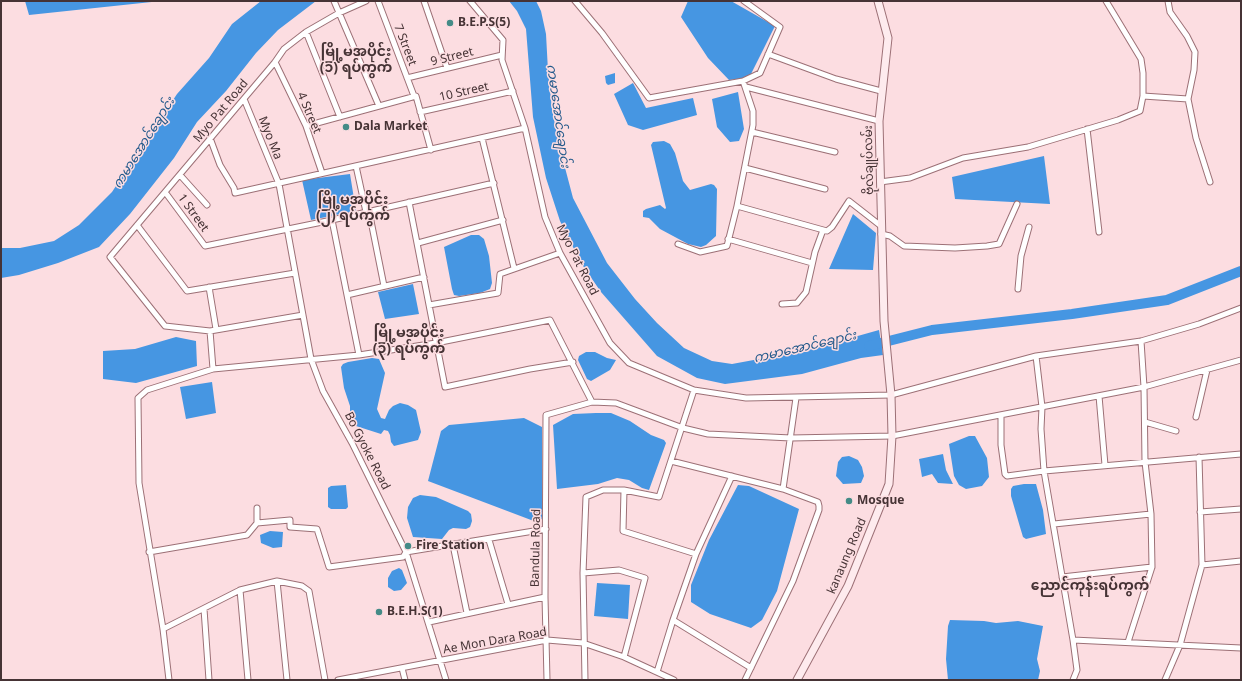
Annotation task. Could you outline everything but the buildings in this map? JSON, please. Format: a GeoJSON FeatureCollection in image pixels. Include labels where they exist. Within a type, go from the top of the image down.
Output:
{"type":"FeatureCollection","features":[{"type":"Feature","properties":{"kind":"street","name":"Myo Pat Road"},"geometry":{"type":"LineString","coordinates":[[210,331],[165,326],[110,257],[284,50],[306,32],[339,13],[366,1]]}},
{"type":"Feature","properties":{"kind":"street","name":"7 Street"},"geometry":{"type":"LineString","coordinates":[[378,1],[414,96],[416,96],[431,150]]}},
{"type":"Feature","properties":{"kind":"street"},"geometry":{"type":"LineString","coordinates":[[424,1],[447,68]]}},
{"type":"Feature","properties":{"kind":"street","name":"Myo Pat Road"},"geometry":{"type":"LineString","coordinates":[[470,1],[503,40],[502,60],[525,128],[545,217],[560,253],[610,343],[629,363],[694,390],[746,398],[891,395],[1036,356],[1141,341],[1199,324],[1241,308]]}},
{"type":"Feature","properties":{"kind":"street"},"geometry":{"type":"LineString","coordinates":[[575,1],[602,33],[649,98],[743,81],[760,73],[780,27],[744,1]]}},
{"type":"Feature","properties":{"kind":"street","name":"ဗိုလ်ချုပ်လမ်း"},"geometry":{"type":"LineString","coordinates":[[878,1],[888,38],[881,91],[879,121],[881,234],[887,360]]}},
{"type":"Feature","properties":{"kind":"street"},"geometry":{"type":"LineString","coordinates":[[880,182],[910,178],[963,158],[1028,147],[1140,111],[1143,96],[1143,73],[1141,59],[1106,1]]}},
{"type":"Feature","properties":{"kind":"street"},"geometry":{"type":"LineString","coordinates":[[1168,1],[1172,16],[1187,36],[1195,52],[1194,70],[1188,98],[1196,138],[1210,182]]}},
{"type":"Feature","properties":{"kind":"street"},"geometry":{"type":"LineString","coordinates":[[335,3],[379,106]]}},
{"type":"Feature","properties":{"kind":"street"},"geometry":{"type":"LineString","coordinates":[[306,32],[340,117]]}},
{"type":"Feature","properties":{"kind":"street"},"geometry":{"type":"LineString","coordinates":[[768,54],[836,79],[881,91]]}},
{"type":"Feature","properties":{"kind":"street","name":"9 Street"},"geometry":{"type":"LineString","coordinates":[[407,78],[502,55]]}},
{"type":"Feature","properties":{"kind":"street","name":"4 Street"},"geometry":{"type":"LineString","coordinates":[[275,62],[306,126],[322,173]]}},
{"type":"Feature","properties":{"kind":"street"},"geometry":{"type":"LineString","coordinates":[[678,244],[700,252],[726,246],[737,206],[752,132],[753,110],[743,81]]}},
{"type":"Feature","properties":{"kind":"street"},"geometry":{"type":"LineString","coordinates":[[746,87],[879,121]]}},
{"type":"Feature","properties":{"kind":"street","name":"10 Street"},"geometry":{"type":"LineString","coordinates":[[420,112],[513,91]]}},
{"type":"Feature","properties":{"kind":"street"},"geometry":{"type":"LineString","coordinates":[[306,126],[414,96]]}},
{"type":"Feature","properties":{"kind":"street"},"geometry":{"type":"LineString","coordinates":[[1143,96],[1188,98]]}},
{"type":"Feature","properties":{"kind":"street","name":"Myo Ma"},"geometry":{"type":"LineString","coordinates":[[244,99],[279,184],[287,228]]}},
{"type":"Feature","properties":{"kind":"street"},"geometry":{"type":"LineString","coordinates":[[210,138],[220,165],[234,188],[235,193],[525,128]]}},
{"type":"Feature","properties":{"kind":"street"},"geometry":{"type":"LineString","coordinates":[[1087,129],[1099,232]]}},
{"type":"Feature","properties":{"kind":"street"},"geometry":{"type":"LineString","coordinates":[[752,132],[835,152]]}},
{"type":"Feature","properties":{"kind":"street"},"geometry":{"type":"LineString","coordinates":[[482,138],[514,268]]}},
{"type":"Feature","properties":{"kind":"street"},"geometry":{"type":"LineString","coordinates":[[356,166],[384,286]]}},
{"type":"Feature","properties":{"kind":"street"},"geometry":{"type":"LineString","coordinates":[[745,168],[825,189]]}},
{"type":"Feature","properties":{"kind":"street"},"geometry":{"type":"LineString","coordinates":[[180,174],[207,205]]}},
{"type":"Feature","properties":{"kind":"street"},"geometry":{"type":"LineString","coordinates":[[287,228],[332,220],[494,183]]}},
{"type":"Feature","properties":{"kind":"street","name":"1 Street"},"geometry":{"type":"LineString","coordinates":[[165,192],[205,246],[287,228]]}},
{"type":"Feature","properties":{"kind":"street"},"geometry":{"type":"LineString","coordinates":[[737,206],[827,232],[849,201],[881,226]]}},
{"type":"Feature","properties":{"kind":"street"},"geometry":{"type":"LineString","coordinates":[[409,202],[445,387],[530,369],[573,362]]}},
{"type":"Feature","properties":{"kind":"street"},"geometry":{"type":"LineString","coordinates":[[881,234],[890,236],[904,246],[955,248],[999,244],[1018,204]]}},
{"type":"Feature","properties":{"kind":"street"},"geometry":{"type":"LineString","coordinates":[[332,220],[360,355]]}},
{"type":"Feature","properties":{"kind":"street"},"geometry":{"type":"LineString","coordinates":[[418,244],[503,220]]}},
{"type":"Feature","properties":{"kind":"street"},"geometry":{"type":"LineString","coordinates":[[138,225],[187,291],[294,272]]}},
{"type":"Feature","properties":{"kind":"street"},"geometry":{"type":"LineString","coordinates":[[1018,289],[1021,256],[1029,227]]}},
{"type":"Feature","properties":{"kind":"street","name":"Bo Gyoke Road"},"geometry":{"type":"LineString","coordinates":[[287,228],[311,359],[323,392],[352,443],[406,552],[446,680]]}},
{"type":"Feature","properties":{"kind":"street"},"geometry":{"type":"LineString","coordinates":[[782,304],[797,302],[803,296],[807,287],[812,262],[823,230]]}},
{"type":"Feature","properties":{"kind":"street"},"geometry":{"type":"LineString","coordinates":[[728,239],[812,262]]}},
{"type":"Feature","properties":{"kind":"street"},"geometry":{"type":"LineString","coordinates":[[429,305],[498,293],[500,274],[560,253]]}},
{"type":"Feature","properties":{"kind":"street"},"geometry":{"type":"LineString","coordinates":[[347,294],[424,278]]}},
{"type":"Feature","properties":{"kind":"street"},"geometry":{"type":"LineString","coordinates":[[209,287],[216,329]]}},
{"type":"Feature","properties":{"kind":"street"},"geometry":{"type":"LineString","coordinates":[[213,369],[210,331],[303,315]]}},
{"type":"Feature","properties":{"kind":"street"},"geometry":{"type":"LineString","coordinates":[[169,680],[163,629],[139,482],[138,398],[147,390],[213,369],[360,355],[436,343],[550,320],[573,362],[592,402],[616,403],[683,428],[708,434],[791,438],[892,436],[1144,387],[1241,360]]}},
{"type":"Feature","properties":{"kind":"street"},"geometry":{"type":"LineString","coordinates":[[1128,642],[1152,567],[1151,514],[1145,462],[1144,387],[1141,341]]}},
{"type":"Feature","properties":{"kind":"street"},"geometry":{"type":"LineString","coordinates":[[1036,356],[1042,407],[1041,429],[1044,471],[1074,640],[1077,670],[1073,680]]}},
{"type":"Feature","properties":{"kind":"street","name":"kanaung Road"},"geometry":{"type":"LineString","coordinates":[[797,680],[848,586],[889,484],[892,436],[891,395],[887,360]]}},
{"type":"Feature","properties":{"kind":"street"},"geometry":{"type":"LineString","coordinates":[[1196,417],[1208,370]]}},
{"type":"Feature","properties":{"kind":"street"},"geometry":{"type":"LineString","coordinates":[[585,680],[583,643],[583,573],[586,496],[603,490],[624,490],[659,497],[683,428],[694,390]]}},
{"type":"Feature","properties":{"kind":"street"},"geometry":{"type":"LineString","coordinates":[[1100,396],[1105,465]]}},
{"type":"Feature","properties":{"kind":"street"},"geometry":{"type":"LineString","coordinates":[[783,489],[796,398]]}},
{"type":"Feature","properties":{"kind":"street","name":"Bandula Road"},"geometry":{"type":"LineString","coordinates":[[547,680],[545,597],[546,415],[592,402]]}},
{"type":"Feature","properties":{"kind":"street"},"geometry":{"type":"LineString","coordinates":[[1001,414],[1001,445],[1005,474],[1011,476],[1105,465],[1241,454]]}},
{"type":"Feature","properties":{"kind":"street"},"geometry":{"type":"LineString","coordinates":[[1145,422],[1176,430]]}},
{"type":"Feature","properties":{"kind":"street"},"geometry":{"type":"LineString","coordinates":[[1165,680],[1180,645],[1202,565],[1199,457]]}},
{"type":"Feature","properties":{"kind":"street"},"geometry":{"type":"LineString","coordinates":[[671,461],[783,489],[818,502],[819,510],[793,581],[746,680]]}},
{"type":"Feature","properties":{"kind":"street"},"geometry":{"type":"LineString","coordinates":[[657,672],[672,620],[696,554],[732,476]]}},
{"type":"Feature","properties":{"kind":"street"},"geometry":{"type":"LineString","coordinates":[[624,490],[622,531],[696,554]]}},
{"type":"Feature","properties":{"kind":"street"},"geometry":{"type":"LineString","coordinates":[[150,552],[247,535],[257,523],[257,508]]}},
{"type":"Feature","properties":{"kind":"street"},"geometry":{"type":"LineString","coordinates":[[1200,512],[1241,509]]}},
{"type":"Feature","properties":{"kind":"street"},"geometry":{"type":"LineString","coordinates":[[1054,524],[1151,514]]}},
{"type":"Feature","properties":{"kind":"street"},"geometry":{"type":"LineString","coordinates":[[257,523],[290,520],[290,527],[317,529],[329,567],[403,557],[406,552],[546,530]]}},
{"type":"Feature","properties":{"kind":"street"},"geometry":{"type":"LineString","coordinates":[[489,540],[508,604]]}},
{"type":"Feature","properties":{"kind":"street"},"geometry":{"type":"LineString","coordinates":[[453,545],[467,613]]}},
{"type":"Feature","properties":{"kind":"street"},"geometry":{"type":"LineString","coordinates":[[1202,565],[1241,560]]}},
{"type":"Feature","properties":{"kind":"street"},"geometry":{"type":"LineString","coordinates":[[1062,577],[1152,567]]}},
{"type":"Feature","properties":{"kind":"street"},"geometry":{"type":"LineString","coordinates":[[583,573],[618,570],[645,578],[624,657]]}},
{"type":"Feature","properties":{"kind":"street"},"geometry":{"type":"LineString","coordinates":[[163,629],[240,590],[277,581],[302,586],[309,591],[325,680]]}},
{"type":"Feature","properties":{"kind":"street"},"geometry":{"type":"LineString","coordinates":[[277,581],[287,680]]}},
{"type":"Feature","properties":{"kind":"street"},"geometry":{"type":"LineString","coordinates":[[240,590],[248,680]]}},
{"type":"Feature","properties":{"kind":"street"},"geometry":{"type":"LineString","coordinates":[[429,622],[545,597]]}},
{"type":"Feature","properties":{"kind":"street"},"geometry":{"type":"LineString","coordinates":[[204,608],[209,680]]}},
{"type":"Feature","properties":{"kind":"street"},"geometry":{"type":"LineString","coordinates":[[672,620],[751,668]]}},
{"type":"Feature","properties":{"kind":"street","name":"Ae Mon Dara Road"},"geometry":{"type":"LineString","coordinates":[[338,680],[360,678],[441,660],[546,640],[583,643],[624,657],[674,680]]}},
{"type":"Feature","properties":{"kind":"street"},"geometry":{"type":"LineString","coordinates":[[1074,640],[1241,648]]}},
{"type":"Feature","properties":{"kind":"street"},"geometry":{"type":"LineString","coordinates":[[402,668],[405,680]]}},
{"type":"Feature","properties":{"kind":"water"},"geometry":{"type":"Polygon","coordinates":[[[25,1],[161,1],[29,15],[25,1]]]}},
{"type":"Feature","properties":{"kind":"water"},"geometry":{"type":"Polygon","coordinates":[[[261,1],[316,1],[278,30],[256,53],[226,91],[197,122],[174,158],[130,214],[99,247],[58,263],[19,275],[1,278],[1,248],[20,248],[54,241],[79,225],[112,192],[177,94],[209,58],[232,24],[261,1]]]}},
{"type":"Feature","properties":{"kind":"water"},"geometry":{"type":"Polygon","coordinates":[[[509,1],[536,1],[541,11],[546,34],[552,109],[559,145],[573,198],[607,263],[635,299],[657,323],[684,348],[712,361],[732,364],[808,350],[879,330],[883,355],[861,358],[802,374],[725,384],[697,378],[657,356],[601,292],[581,263],[560,221],[546,178],[533,117],[526,29],[517,11],[509,1]]]}},
{"type":"Feature","properties":{"kind":"water"},"geometry":{"type":"Polygon","coordinates":[[[688,1],[731,1],[775,26],[749,78],[729,80],[708,58],[681,17],[688,1]]]}},
{"type":"Feature","properties":{"kind":"water"},"geometry":{"type":"Polygon","coordinates":[[[615,73],[615,83],[608,85],[606,83],[605,76],[615,73]]]}},
{"type":"Feature","properties":{"kind":"water"},"geometry":{"type":"Polygon","coordinates":[[[633,83],[646,108],[693,98],[697,115],[643,130],[628,125],[614,94],[633,83]]]}},
{"type":"Feature","properties":{"kind":"water"},"geometry":{"type":"Polygon","coordinates":[[[738,92],[744,129],[739,141],[730,142],[717,127],[712,99],[738,92]]]}},
{"type":"Feature","properties":{"kind":"water"},"geometry":{"type":"Polygon","coordinates":[[[664,141],[670,144],[675,153],[683,181],[690,190],[711,184],[717,189],[716,236],[706,245],[701,247],[688,244],[660,229],[649,218],[643,217],[643,211],[646,209],[660,205],[665,209],[666,208],[651,145],[653,142],[664,141]]]}},
{"type":"Feature","properties":{"kind":"water"},"geometry":{"type":"Polygon","coordinates":[[[1044,156],[1050,204],[955,199],[952,177],[1044,156]]]}},
{"type":"Feature","properties":{"kind":"water"},"geometry":{"type":"Polygon","coordinates":[[[350,174],[356,211],[311,220],[302,180],[350,174]]]}},
{"type":"Feature","properties":{"kind":"water"},"geometry":{"type":"Polygon","coordinates":[[[853,214],[876,233],[873,270],[829,269],[853,214]]]}},
{"type":"Feature","properties":{"kind":"water"},"geometry":{"type":"Polygon","coordinates":[[[471,235],[479,235],[484,239],[489,256],[492,283],[490,289],[480,293],[459,296],[454,295],[444,247],[471,235]]]}},
{"type":"Feature","properties":{"kind":"water"},"geometry":{"type":"Polygon","coordinates":[[[413,284],[419,314],[385,319],[378,292],[413,284]]]}},
{"type":"Feature","properties":{"kind":"water"},"geometry":{"type":"Polygon","coordinates":[[[176,337],[196,341],[197,366],[136,383],[103,379],[103,351],[135,349],[176,337]]]}},
{"type":"Feature","properties":{"kind":"water"},"geometry":{"type":"Polygon","coordinates":[[[586,352],[595,352],[607,358],[616,360],[610,370],[591,381],[587,379],[578,360],[579,356],[586,352]]]}},
{"type":"Feature","properties":{"kind":"water"},"geometry":{"type":"Polygon","coordinates":[[[372,358],[379,359],[385,373],[377,409],[381,418],[385,419],[389,410],[393,406],[400,403],[408,405],[416,410],[421,432],[418,440],[394,446],[391,442],[388,431],[384,430],[381,434],[356,426],[354,423],[344,388],[341,367],[343,364],[348,362],[372,358]]]}},
{"type":"Feature","properties":{"kind":"water"},"geometry":{"type":"Polygon","coordinates":[[[212,382],[216,413],[186,419],[180,387],[212,382]]]}},
{"type":"Feature","properties":{"kind":"water"},"geometry":{"type":"Polygon","coordinates":[[[611,413],[630,421],[651,435],[664,440],[666,443],[649,490],[642,488],[629,480],[617,478],[598,484],[557,489],[553,425],[573,414],[611,413]]]}},
{"type":"Feature","properties":{"kind":"water"},"geometry":{"type":"Polygon","coordinates":[[[524,418],[542,427],[542,518],[539,523],[428,481],[441,431],[449,425],[524,418]]]}},
{"type":"Feature","properties":{"kind":"water"},"geometry":{"type":"Polygon","coordinates":[[[969,436],[975,436],[987,458],[989,477],[982,486],[966,489],[959,485],[954,476],[949,444],[969,436]]]}},
{"type":"Feature","properties":{"kind":"water"},"geometry":{"type":"Polygon","coordinates":[[[943,454],[946,470],[953,484],[938,483],[932,474],[922,477],[919,459],[943,454]]]}},
{"type":"Feature","properties":{"kind":"water"},"geometry":{"type":"Polygon","coordinates":[[[849,456],[858,460],[862,467],[864,476],[861,483],[843,484],[836,476],[838,462],[842,457],[849,456]]]}},
{"type":"Feature","properties":{"kind":"water"},"geometry":{"type":"Polygon","coordinates":[[[1036,484],[1043,510],[1046,534],[1026,539],[1023,537],[1011,496],[1011,489],[1013,486],[1036,484]]]}},
{"type":"Feature","properties":{"kind":"water"},"geometry":{"type":"Polygon","coordinates":[[[346,485],[348,507],[346,509],[331,509],[328,507],[328,488],[331,486],[346,485]]]}},
{"type":"Feature","properties":{"kind":"water"},"geometry":{"type":"Polygon","coordinates":[[[738,485],[749,486],[799,509],[777,591],[762,620],[751,628],[710,614],[691,602],[691,585],[709,540],[738,485]]]}},
{"type":"Feature","properties":{"kind":"water"},"geometry":{"type":"Polygon","coordinates":[[[420,495],[436,497],[468,511],[471,514],[472,521],[470,527],[466,529],[453,528],[449,530],[442,539],[413,537],[407,518],[408,507],[413,498],[420,495]]]}},
{"type":"Feature","properties":{"kind":"water"},"geometry":{"type":"Polygon","coordinates":[[[270,531],[283,532],[282,547],[273,548],[261,543],[260,535],[270,531]]]}},
{"type":"Feature","properties":{"kind":"water"},"geometry":{"type":"Polygon","coordinates":[[[399,568],[402,570],[407,583],[401,590],[394,591],[388,587],[388,578],[392,571],[399,568]]]}},
{"type":"Feature","properties":{"kind":"water"},"geometry":{"type":"Polygon","coordinates":[[[597,583],[630,585],[628,619],[594,616],[597,583]]]}},
{"type":"Feature","properties":{"kind":"water"},"geometry":{"type":"Polygon","coordinates":[[[950,620],[984,621],[996,623],[1018,621],[1043,626],[1037,659],[1040,671],[1038,680],[948,680],[946,659],[948,626],[950,620]]]}},
{"type":"Feature","properties":{"kind":"waterway","name":"ကမာအောင်ချောင်း"},"geometry":{"type":"LineString","coordinates":[[869,346],[932,330],[1072,314],[1167,300],[1241,271]]}},
{"type":"Feature","properties":{"kind":"place","name":"B.E.P.S(5)"},"geometry":{"type":"Point","coordinates":[450,23]}},
{"type":"Feature","properties":{"kind":"place","name":"Dala Market"},"geometry":{"type":"Point","coordinates":[346,127]}},
{"type":"Feature","properties":{"kind":"place","name":"Mosque"},"geometry":{"type":"Point","coordinates":[849,501]}},
{"type":"Feature","properties":{"kind":"place","name":"Fire Station"},"geometry":{"type":"Point","coordinates":[408,546]}},
{"type":"Feature","properties":{"kind":"place","name":"B.E.H.S(1)"},"geometry":{"type":"Point","coordinates":[379,612]}},
{"type":"Feature","properties":{"kind":"district","name":"မြို့မအပိုင်း (၁) ရပ်ကွက်"},"geometry":{"type":"Point","coordinates":[356,60]}},
{"type":"Feature","properties":{"kind":"district","name":"မြို့မအပိုင်း (၂) ရပ်ကွက်"},"geometry":{"type":"Point","coordinates":[353,208]}},
{"type":"Feature","properties":{"kind":"district","name":"မြို့မအပိုင်း (၃) ရပ်ကွက်"},"geometry":{"type":"Point","coordinates":[409,342]}},
{"type":"Feature","properties":{"kind":"district","name":"ညောင်ကုန်းရပ်ကွက်"},"geometry":{"type":"Point","coordinates":[1090,586]}}]}
